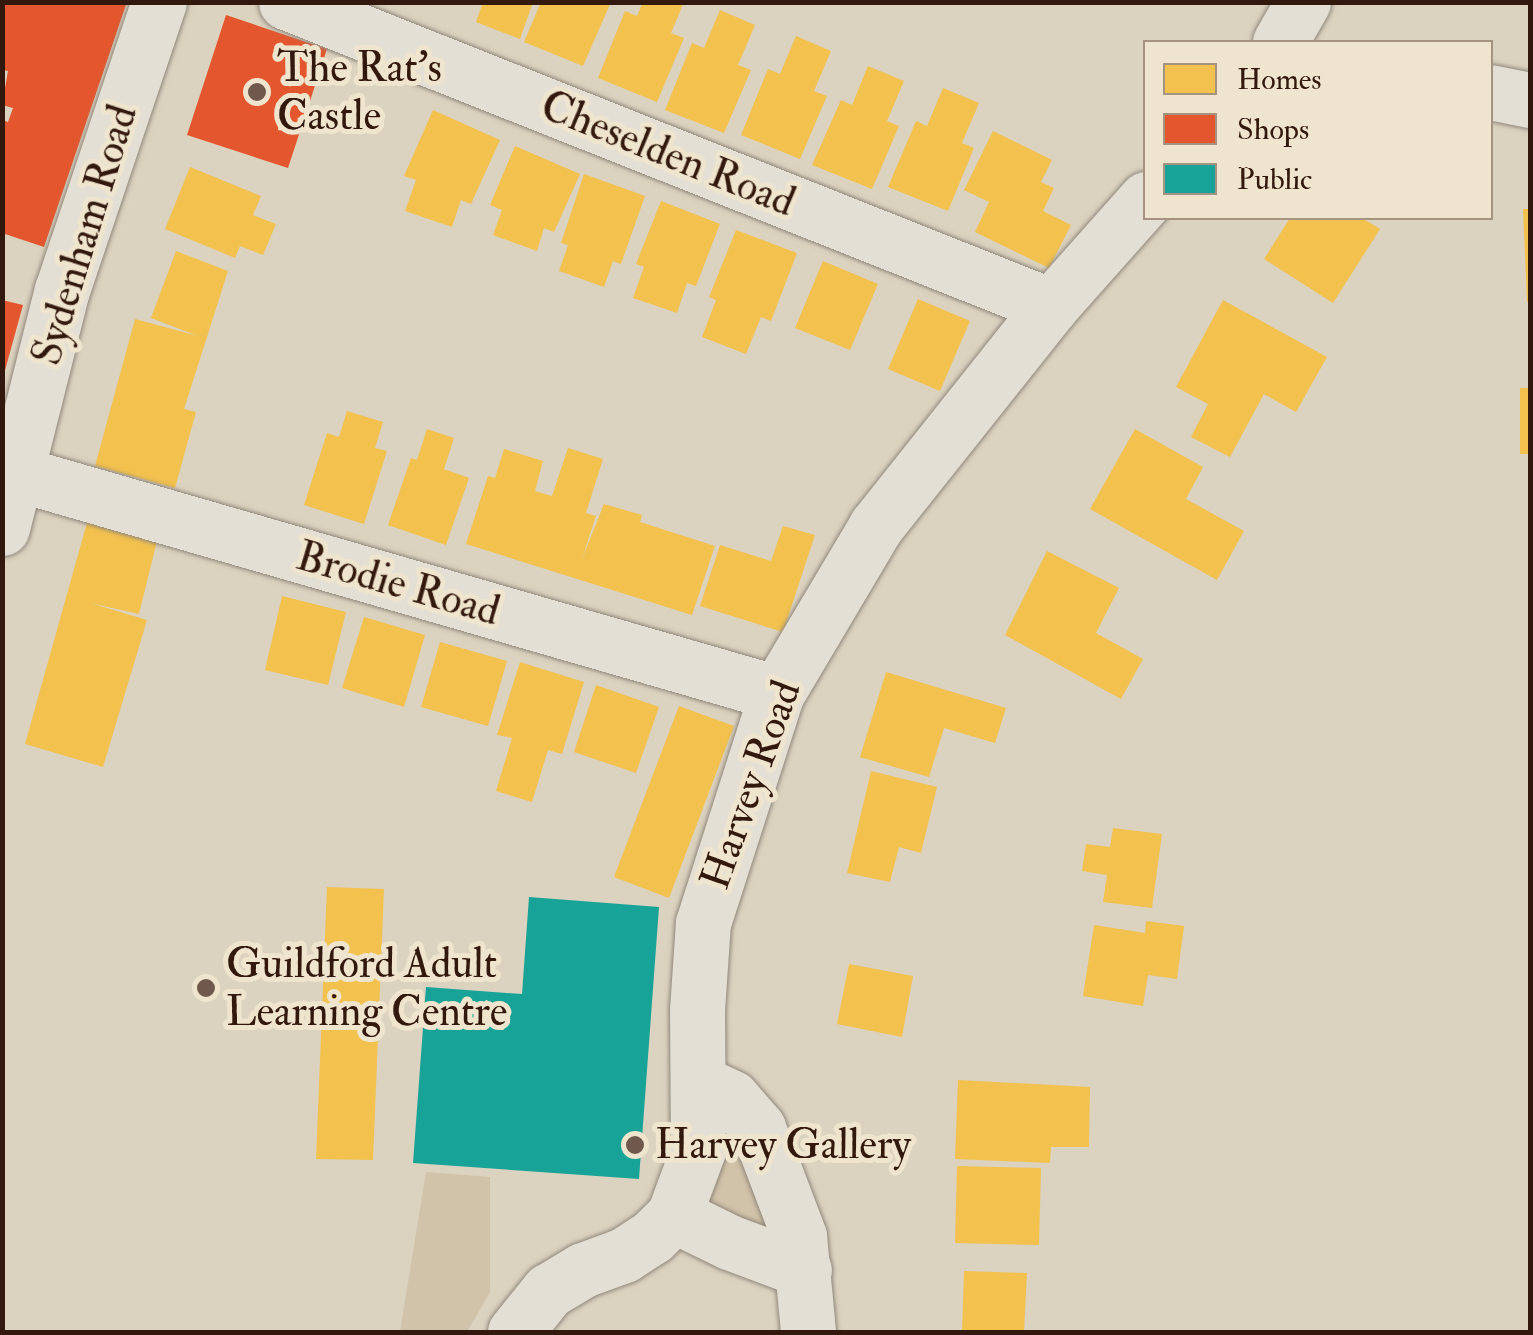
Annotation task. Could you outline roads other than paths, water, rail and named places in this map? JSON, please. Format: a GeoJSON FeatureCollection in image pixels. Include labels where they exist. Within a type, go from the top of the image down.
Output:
{"type":"FeatureCollection","features":[{"type":"Feature","properties":{"kind":"street","name":"Sydenham Road"},"geometry":{"type":"LineString","coordinates":[[2,528],[19,474],[62,290],[159,2]]}},
{"type":"Feature","properties":{"kind":"street","name":"Cheselden Road"},"geometry":{"type":"LineString","coordinates":[[286,2],[1051,306]]}},
{"type":"Feature","properties":{"kind":"street"},"geometry":{"type":"LineString","coordinates":[[1281,40],[1303,2]]}},
{"type":"Feature","properties":{"kind":"street"},"geometry":{"type":"LineString","coordinates":[[1493,93],[1530,100]]}},
{"type":"Feature","properties":{"kind":"street","name":"Harvey Road"},"geometry":{"type":"LineString","coordinates":[[674,1214],[698,1150],[697,1010],[703,923],[777,693],[876,526],[1051,306],[1143,201]]}},
{"type":"Feature","properties":{"kind":"street","name":"Brodie Road"},"geometry":{"type":"LineString","coordinates":[[19,474],[777,693]]}},
{"type":"Feature","properties":{"kind":"street"},"geometry":{"type":"LineString","coordinates":[[700,1083],[732,1098],[758,1128],[798,1236],[808,1332]]}},
{"type":"Feature","properties":{"kind":"street"},"geometry":{"type":"LineString","coordinates":[[514,1332],[548,1291],[582,1270],[624,1255],[652,1237],[674,1214],[729,1242],[804,1270]]}},
{"type":"Feature","properties":{"kind":"place","name":"The Rat's Castle"},"geometry":{"type":"Point","coordinates":[257,92]}},
{"type":"Feature","properties":{"kind":"place","name":"Guildford Adult Learning Centre"},"geometry":{"type":"Point","coordinates":[206,988]}},
{"type":"Feature","properties":{"kind":"place","name":"Harvey Gallery"},"geometry":{"type":"Point","coordinates":[635,1145]}}]}
